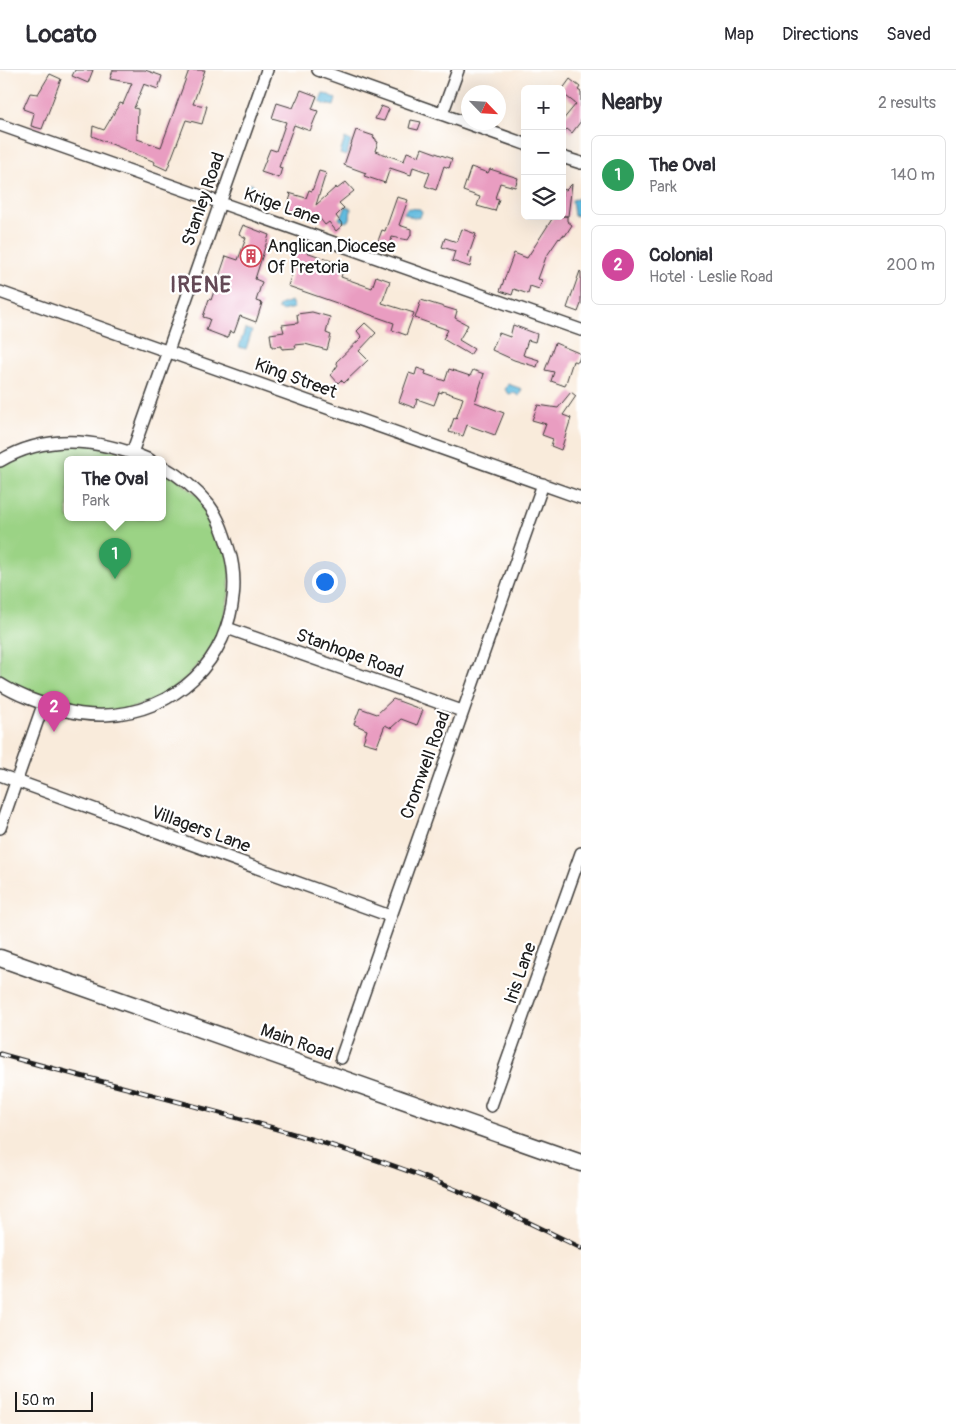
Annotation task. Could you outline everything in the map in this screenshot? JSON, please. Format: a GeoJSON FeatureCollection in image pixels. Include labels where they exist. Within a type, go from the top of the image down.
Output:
{"type":"FeatureCollection","features":[{"type":"Feature","properties":{"kind":"main road","name":"Main Road"},"geometry":{"type":"LineString","coordinates":[[0,958],[581,1163]]}},
{"type":"Feature","properties":{"kind":"street","name":"Stanley Road"},"geometry":{"type":"LineString","coordinates":[[132,452],[267,70]]}},
{"type":"Feature","properties":{"kind":"street"},"geometry":{"type":"LineString","coordinates":[[318,70],[521,143]]}},
{"type":"Feature","properties":{"kind":"street"},"geometry":{"type":"LineString","coordinates":[[442,114],[458,70]]}},
{"type":"Feature","properties":{"kind":"street","name":"Krige Lane"},"geometry":{"type":"LineString","coordinates":[[0,125],[581,330]]}},
{"type":"Feature","properties":{"kind":"street"},"geometry":{"type":"LineString","coordinates":[[566,158],[581,164]]}},
{"type":"Feature","properties":{"kind":"street","name":"King Street"},"geometry":{"type":"LineString","coordinates":[[0,292],[581,498]]}},
{"type":"Feature","properties":{"kind":"street"},"geometry":{"type":"LineString","coordinates":[[0,461],[37,444],[71,441],[95,443],[141,456]]}},
{"type":"Feature","properties":{"kind":"street"},"geometry":{"type":"LineString","coordinates":[[0,684],[43,705],[79,714],[106,716],[128,713],[157,704],[173,695],[204,668],[217,648],[226,628],[232,605],[234,573],[224,532],[208,504],[186,482],[166,469]]}},
{"type":"Feature","properties":{"kind":"street","name":"Cromwell Road"},"geometry":{"type":"LineString","coordinates":[[341,1058],[543,484]]}},
{"type":"Feature","properties":{"kind":"street","name":"Stanhope Road"},"geometry":{"type":"LineString","coordinates":[[226,628],[462,711]]}},
{"type":"Feature","properties":{"kind":"street"},"geometry":{"type":"LineString","coordinates":[[0,828],[43,705]]}},
{"type":"Feature","properties":{"kind":"street","name":"Villagers Lane"},"geometry":{"type":"LineString","coordinates":[[0,775],[390,916]]}},
{"type":"Feature","properties":{"kind":"street","name":"Iris Lane"},"geometry":{"type":"LineString","coordinates":[[491,1106],[581,852]]}},
{"type":"Feature","properties":{"kind":"green space"},"geometry":{"type":"Polygon","coordinates":[[[80,441],[134,456],[64,456],[64,521],[166,521],[166,470],[211,507],[230,563],[229,594],[222,626],[206,656],[183,681],[159,698],[127,710],[100,711],[64,707],[0,680],[0,459],[80,441]]]}},
{"type":"Feature","properties":{"kind":"water"},"geometry":{"type":"Polygon","coordinates":[[[323,94],[336,99],[334,106],[320,101],[323,94]]]}},
{"type":"Feature","properties":{"kind":"water"},"geometry":{"type":"Polygon","coordinates":[[[345,138],[351,141],[346,156],[340,154],[345,138]]]}},
{"type":"Feature","properties":{"kind":"water"},"geometry":{"type":"Polygon","coordinates":[[[252,183],[260,193],[254,200],[250,196],[247,187],[252,183]]]}},
{"type":"Feature","properties":{"kind":"water"},"geometry":{"type":"Polygon","coordinates":[[[580,198],[581,215],[574,216],[572,200],[580,198]]]}},
{"type":"Feature","properties":{"kind":"water"},"geometry":{"type":"Polygon","coordinates":[[[346,206],[351,208],[350,219],[346,222],[340,220],[339,217],[342,216],[346,206]]]}},
{"type":"Feature","properties":{"kind":"water"},"geometry":{"type":"Polygon","coordinates":[[[407,208],[420,209],[422,212],[420,217],[413,218],[404,213],[407,208]]]}},
{"type":"Feature","properties":{"kind":"water"},"geometry":{"type":"Polygon","coordinates":[[[291,301],[294,308],[282,311],[278,309],[279,305],[291,301]]]}},
{"type":"Feature","properties":{"kind":"water"},"geometry":{"type":"Polygon","coordinates":[[[245,329],[252,331],[246,349],[239,347],[245,329]]]}},
{"type":"Feature","properties":{"kind":"water"},"geometry":{"type":"Polygon","coordinates":[[[508,384],[522,389],[519,396],[514,393],[509,394],[505,390],[508,384]]]}},
{"type":"Feature","properties":{"kind":"building"},"geometry":{"type":"Polygon","coordinates":[[[75,70],[93,70],[88,83],[72,76],[75,70]]]}},
{"type":"Feature","properties":{"kind":"building"},"geometry":{"type":"Polygon","coordinates":[[[113,70],[145,70],[162,76],[158,89],[144,84],[134,108],[138,109],[137,139],[161,147],[189,70],[205,70],[193,104],[207,106],[202,124],[186,120],[167,170],[154,164],[155,162],[92,136],[93,126],[104,130],[120,103],[123,104],[132,83],[110,79],[113,70]]]}},
{"type":"Feature","properties":{"kind":"building"},"geometry":{"type":"Polygon","coordinates":[[[50,74],[61,79],[42,129],[31,126],[34,113],[23,109],[30,93],[38,94],[50,74]]]}},
{"type":"Feature","properties":{"kind":"building"},"geometry":{"type":"Polygon","coordinates":[[[570,79],[580,87],[578,90],[581,92],[581,121],[572,133],[566,130],[566,116],[576,104],[566,96],[566,85],[570,79]]]}},
{"type":"Feature","properties":{"kind":"building"},"geometry":{"type":"Polygon","coordinates":[[[301,90],[317,96],[312,109],[318,111],[310,131],[294,125],[279,167],[282,168],[279,178],[261,172],[270,149],[276,151],[286,122],[272,118],[277,103],[293,108],[301,90]]]}},
{"type":"Feature","properties":{"kind":"building"},"geometry":{"type":"Polygon","coordinates":[[[381,106],[389,109],[384,121],[375,119],[381,106]]]}},
{"type":"Feature","properties":{"kind":"building"},"geometry":{"type":"Polygon","coordinates":[[[411,120],[421,122],[418,130],[409,128],[411,120]]]}},
{"type":"Feature","properties":{"kind":"building"},"geometry":{"type":"Polygon","coordinates":[[[356,130],[374,136],[373,138],[378,142],[375,151],[404,161],[407,152],[419,156],[422,148],[452,159],[449,168],[444,166],[436,190],[425,186],[430,173],[413,167],[411,175],[390,168],[385,183],[364,176],[366,173],[344,165],[356,130]]]}},
{"type":"Feature","properties":{"kind":"building"},"geometry":{"type":"Polygon","coordinates":[[[471,167],[488,173],[490,169],[518,178],[515,187],[500,183],[495,198],[499,199],[495,211],[477,206],[480,197],[463,191],[471,167]]]}},
{"type":"Feature","properties":{"kind":"building"},"geometry":{"type":"Polygon","coordinates":[[[319,171],[326,173],[316,205],[336,187],[337,189],[346,182],[354,191],[339,203],[344,208],[336,216],[343,225],[336,231],[329,222],[325,225],[317,215],[311,220],[300,206],[297,213],[286,210],[291,195],[289,193],[306,198],[309,190],[312,191],[319,171]]]}},
{"type":"Feature","properties":{"kind":"building"},"geometry":{"type":"Polygon","coordinates":[[[572,184],[568,216],[566,216],[566,190],[572,184]]]}},
{"type":"Feature","properties":{"kind":"building"},"geometry":{"type":"Polygon","coordinates":[[[397,197],[408,200],[399,225],[411,229],[411,235],[408,240],[392,237],[390,245],[378,241],[382,230],[385,231],[397,197]]]}},
{"type":"Feature","properties":{"kind":"building"},"geometry":{"type":"Polygon","coordinates":[[[567,216],[567,221],[572,225],[565,236],[563,235],[559,238],[546,257],[538,279],[542,280],[539,289],[530,286],[528,294],[514,289],[512,295],[500,291],[514,253],[527,258],[551,220],[566,220],[567,216]]]}},
{"type":"Feature","properties":{"kind":"building"},"geometry":{"type":"Polygon","coordinates":[[[243,225],[269,235],[255,279],[262,282],[256,301],[262,303],[256,322],[240,316],[234,333],[230,331],[227,338],[206,330],[210,319],[203,317],[226,256],[238,260],[246,238],[239,234],[243,225]]]}},
{"type":"Feature","properties":{"kind":"building"},"geometry":{"type":"Polygon","coordinates":[[[462,229],[476,234],[468,257],[472,258],[470,267],[452,261],[455,251],[442,247],[445,238],[457,242],[462,229]]]}},
{"type":"Feature","properties":{"kind":"building"},"geometry":{"type":"Polygon","coordinates":[[[301,250],[345,266],[341,277],[372,288],[376,276],[390,281],[382,303],[414,313],[406,335],[392,330],[394,323],[288,286],[294,267],[291,260],[294,258],[292,254],[301,250]]]}},
{"type":"Feature","properties":{"kind":"building"},"geometry":{"type":"Polygon","coordinates":[[[580,271],[581,304],[578,312],[567,308],[580,271]]]}},
{"type":"Feature","properties":{"kind":"building"},"geometry":{"type":"Polygon","coordinates":[[[421,300],[457,311],[455,318],[468,325],[459,340],[474,349],[470,355],[443,339],[448,330],[415,318],[421,300]]]}},
{"type":"Feature","properties":{"kind":"building"},"geometry":{"type":"Polygon","coordinates":[[[312,312],[330,317],[326,333],[331,335],[327,350],[305,344],[295,345],[296,348],[282,349],[282,346],[272,347],[270,334],[284,332],[282,325],[298,323],[297,314],[312,312]]]}},
{"type":"Feature","properties":{"kind":"building"},"geometry":{"type":"Polygon","coordinates":[[[365,323],[376,333],[359,351],[368,360],[344,383],[341,380],[338,383],[331,375],[338,365],[336,362],[362,337],[357,331],[365,323]]]}},
{"type":"Feature","properties":{"kind":"building"},"geometry":{"type":"Polygon","coordinates":[[[513,325],[537,334],[535,342],[528,340],[523,355],[539,360],[537,367],[514,360],[492,350],[499,333],[510,337],[513,325]]]}},
{"type":"Feature","properties":{"kind":"building"},"geometry":{"type":"Polygon","coordinates":[[[555,343],[581,354],[578,362],[573,361],[565,386],[551,381],[554,372],[545,370],[555,343]]]}},
{"type":"Feature","properties":{"kind":"building"},"geometry":{"type":"Polygon","coordinates":[[[417,368],[426,371],[425,374],[445,381],[449,369],[470,376],[473,370],[484,374],[475,402],[504,413],[495,435],[467,425],[463,436],[449,432],[454,418],[456,419],[463,398],[442,391],[442,393],[439,392],[434,405],[417,399],[415,408],[399,402],[409,373],[415,375],[417,368]]]}},
{"type":"Feature","properties":{"kind":"building"},"geometry":{"type":"Polygon","coordinates":[[[571,392],[576,396],[563,415],[571,418],[561,450],[551,446],[553,439],[542,435],[546,424],[532,420],[538,405],[558,408],[571,392]]]}},
{"type":"Feature","properties":{"kind":"building"},"geometry":{"type":"Polygon","coordinates":[[[393,699],[423,710],[417,725],[401,719],[391,728],[385,725],[377,746],[363,742],[367,730],[354,724],[360,708],[377,714],[393,699]]]}},
{"type":"Feature","properties":{"kind":"railway"},"geometry":{"type":"LineString","coordinates":[[0,1054],[247,1121],[394,1166],[465,1194],[581,1248]]}},
{"type":"Feature","properties":{"kind":"place","name":"Anglican Diocese Of Pretoria"},"geometry":{"type":"Point","coordinates":[251,256]}},
{"type":"Feature","properties":{"kind":"place","name":"The Oval"},"geometry":{"type":"Point","coordinates":[115,579]}},
{"type":"Feature","properties":{"kind":"place","name":"Colonial"},"geometry":{"type":"Point","coordinates":[54,732]}},
{"type":"Feature","properties":{"kind":"district","name":"IRENE"},"geometry":{"type":"Point","coordinates":[201,284]}}]}
